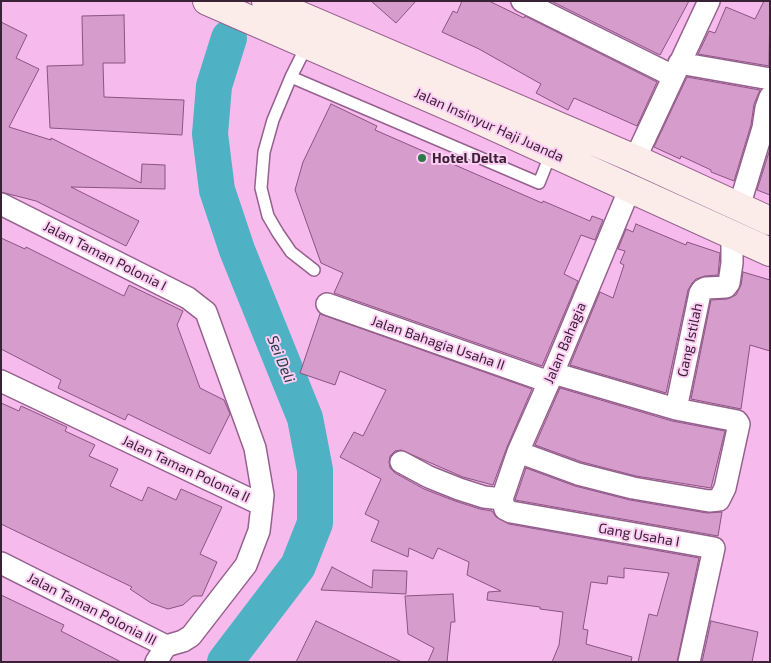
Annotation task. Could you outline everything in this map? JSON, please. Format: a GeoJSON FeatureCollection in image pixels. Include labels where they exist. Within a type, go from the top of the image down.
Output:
{"type":"FeatureCollection","features":[{"type":"Feature","properties":{"kind":"main road","name":"Jalan Insinyur Haji Juanda"},"geometry":{"type":"LineString","coordinates":[[207,1],[300,33],[635,159],[770,221]]}},
{"type":"Feature","properties":{"kind":"main road","name":"Jalan Insinyur Haji Juanda"},"geometry":{"type":"LineString","coordinates":[[266,1],[300,33],[770,252]]}},
{"type":"Feature","properties":{"kind":"street"},"geometry":{"type":"LineString","coordinates":[[522,1],[676,70],[770,79]]}},
{"type":"Feature","properties":{"kind":"street"},"geometry":{"type":"LineString","coordinates":[[635,159],[710,1]]}},
{"type":"Feature","properties":{"kind":"street"},"geometry":{"type":"LineString","coordinates":[[739,207],[763,128],[770,97]]}},
{"type":"Feature","properties":{"kind":"street","name":"Jalan Bahagia"},"geometry":{"type":"LineString","coordinates":[[502,499],[518,452],[630,188]]}},
{"type":"Feature","properties":{"kind":"street","name":"Jalan Taman Polonia I"},"geometry":{"type":"LineString","coordinates":[[1,204],[188,298],[206,312],[255,448],[263,495],[262,505]]}},
{"type":"Feature","properties":{"kind":"street","name":"Gang Istilah"},"geometry":{"type":"LineString","coordinates":[[676,409],[700,293],[706,288],[726,287],[729,283],[732,263],[732,235]]}},
{"type":"Feature","properties":{"kind":"street","name":"Jalan Bahagia Usaha II"},"geometry":{"type":"LineString","coordinates":[[327,304],[551,377],[676,409],[739,422],[725,488],[719,500],[716,501],[633,488],[578,474],[518,452]]}},
{"type":"Feature","properties":{"kind":"street","name":"Jalan Taman Polonia II"},"geometry":{"type":"LineString","coordinates":[[1,382],[262,505],[258,531],[246,565],[191,636],[161,654]]}},
{"type":"Feature","properties":{"kind":"street"},"geometry":{"type":"LineString","coordinates":[[401,462],[459,489],[484,497],[502,499]]}},
{"type":"Feature","properties":{"kind":"street","name":"Gang Usaha I"},"geometry":{"type":"LineString","coordinates":[[502,499],[505,509],[511,512],[714,548],[689,662]]}},
{"type":"Feature","properties":{"kind":"street","name":"Jalan Taman Polonia III"},"geometry":{"type":"LineString","coordinates":[[1,563],[161,654]]}},
{"type":"Feature","properties":{"kind":"lane"},"geometry":{"type":"LineString","coordinates":[[300,33],[291,77],[273,120],[266,144],[261,188],[268,216],[278,233],[291,252],[314,270]]}},
{"type":"Feature","properties":{"kind":"lane"},"geometry":{"type":"LineString","coordinates":[[291,77],[539,183],[552,152]]}},
{"type":"Feature","properties":{"kind":"building"},"geometry":{"type":"Polygon","coordinates":[[[371,1],[416,1],[396,23],[371,1]]]}},
{"type":"Feature","properties":{"kind":"building"},"geometry":{"type":"Polygon","coordinates":[[[462,1],[489,1],[524,18],[525,16],[657,82],[637,126],[574,98],[568,110],[536,93],[541,84],[479,49],[442,32],[453,11],[457,13],[462,1]]]}},
{"type":"Feature","properties":{"kind":"building"},"geometry":{"type":"Polygon","coordinates":[[[551,1],[689,1],[660,55],[551,1]]]}},
{"type":"Feature","properties":{"kind":"building"},"geometry":{"type":"Polygon","coordinates":[[[764,1],[770,1],[769,66],[698,54],[709,31],[715,33],[726,7],[755,19],[764,1]]]}},
{"type":"Feature","properties":{"kind":"building"},"geometry":{"type":"Polygon","coordinates":[[[124,15],[125,63],[103,63],[104,97],[184,100],[182,135],[50,128],[47,66],[83,65],[82,16],[124,15]]]}},
{"type":"Feature","properties":{"kind":"building"},"geometry":{"type":"Polygon","coordinates":[[[1,22],[27,35],[16,58],[39,69],[9,127],[51,140],[51,138],[141,183],[142,164],[165,165],[165,189],[71,187],[139,221],[126,246],[36,201],[1,192],[1,22]]]}},
{"type":"Feature","properties":{"kind":"building"},"geometry":{"type":"Polygon","coordinates":[[[687,77],[760,90],[754,104],[751,125],[734,181],[711,172],[711,170],[681,156],[680,159],[654,147],[687,77]]]}},
{"type":"Feature","properties":{"kind":"building"},"geometry":{"type":"Polygon","coordinates":[[[331,104],[377,126],[375,130],[542,203],[543,201],[590,221],[592,216],[603,220],[595,240],[581,235],[564,274],[578,281],[542,366],[334,293],[343,273],[321,263],[295,190],[303,162],[331,104]]]}},
{"type":"Feature","properties":{"kind":"building"},"geometry":{"type":"Polygon","coordinates":[[[770,149],[770,195],[757,190],[770,149]]]}},
{"type":"Feature","properties":{"kind":"building"},"geometry":{"type":"Polygon","coordinates":[[[636,224],[686,245],[687,242],[720,253],[718,275],[696,279],[688,290],[666,393],[570,365],[600,292],[613,298],[624,265],[620,263],[625,251],[618,249],[626,229],[633,232],[636,224]]]}},
{"type":"Feature","properties":{"kind":"building"},"geometry":{"type":"Polygon","coordinates":[[[1,238],[25,249],[26,247],[124,296],[129,285],[183,311],[177,325],[200,388],[224,400],[230,414],[210,454],[128,414],[125,420],[58,388],[61,380],[1,349],[1,238]]]}},
{"type":"Feature","properties":{"kind":"building"},"geometry":{"type":"Polygon","coordinates":[[[743,272],[770,280],[770,351],[750,345],[741,409],[691,399],[711,300],[727,299],[736,295],[741,285],[743,272]]]}},
{"type":"Feature","properties":{"kind":"building"},"geometry":{"type":"Polygon","coordinates":[[[320,314],[532,389],[493,485],[463,477],[401,450],[395,451],[390,456],[390,468],[395,473],[424,489],[455,501],[492,511],[496,517],[509,524],[699,558],[677,662],[638,662],[649,614],[657,616],[669,573],[624,568],[624,578],[608,576],[607,584],[591,582],[583,629],[588,630],[586,644],[632,657],[631,662],[552,662],[559,645],[563,612],[487,600],[488,592],[501,591],[467,575],[469,562],[438,548],[433,559],[409,548],[408,557],[371,541],[379,521],[365,514],[381,479],[340,457],[354,432],[363,436],[386,390],[340,371],[335,385],[300,373],[320,314]]]}},
{"type":"Feature","properties":{"kind":"building"},"geometry":{"type":"Polygon","coordinates":[[[560,388],[672,421],[725,431],[711,488],[636,476],[582,462],[535,445],[560,388]]]}},
{"type":"Feature","properties":{"kind":"building"},"geometry":{"type":"Polygon","coordinates":[[[1,403],[19,411],[21,406],[67,427],[65,431],[95,445],[89,456],[118,469],[110,486],[142,501],[148,487],[176,500],[181,489],[222,507],[200,554],[217,562],[202,596],[193,596],[183,605],[168,609],[151,603],[130,589],[132,587],[1,524],[1,403]]]}},
{"type":"Feature","properties":{"kind":"building"},"geometry":{"type":"Polygon","coordinates":[[[526,468],[575,486],[630,500],[707,513],[722,512],[718,536],[515,500],[526,468]]]}},
{"type":"Feature","properties":{"kind":"building"},"geometry":{"type":"Polygon","coordinates":[[[332,567],[372,588],[373,570],[407,571],[406,594],[321,590],[332,567]]]}},
{"type":"Feature","properties":{"kind":"building"},"geometry":{"type":"Polygon","coordinates":[[[453,594],[455,622],[451,622],[447,662],[428,662],[434,648],[408,634],[405,596],[453,594]]]}},
{"type":"Feature","properties":{"kind":"building"},"geometry":{"type":"Polygon","coordinates":[[[1,595],[64,625],[61,631],[121,662],[1,662],[1,595]]]}},
{"type":"Feature","properties":{"kind":"building"},"geometry":{"type":"Polygon","coordinates":[[[316,621],[402,662],[296,662],[316,621]]]}},
{"type":"Feature","properties":{"kind":"building"},"geometry":{"type":"Polygon","coordinates":[[[711,621],[758,632],[752,662],[702,662],[711,621]]]}},
{"type":"Feature","properties":{"kind":"waterway","name":"Sei Deli"},"geometry":{"type":"LineString","coordinates":[[225,662],[298,566],[315,523],[315,470],[305,418],[237,250],[217,190],[210,134],[214,86],[229,38]]}},
{"type":"Feature","properties":{"kind":"place","name":"Hotel Delta"},"geometry":{"type":"Point","coordinates":[422,158]}}]}
